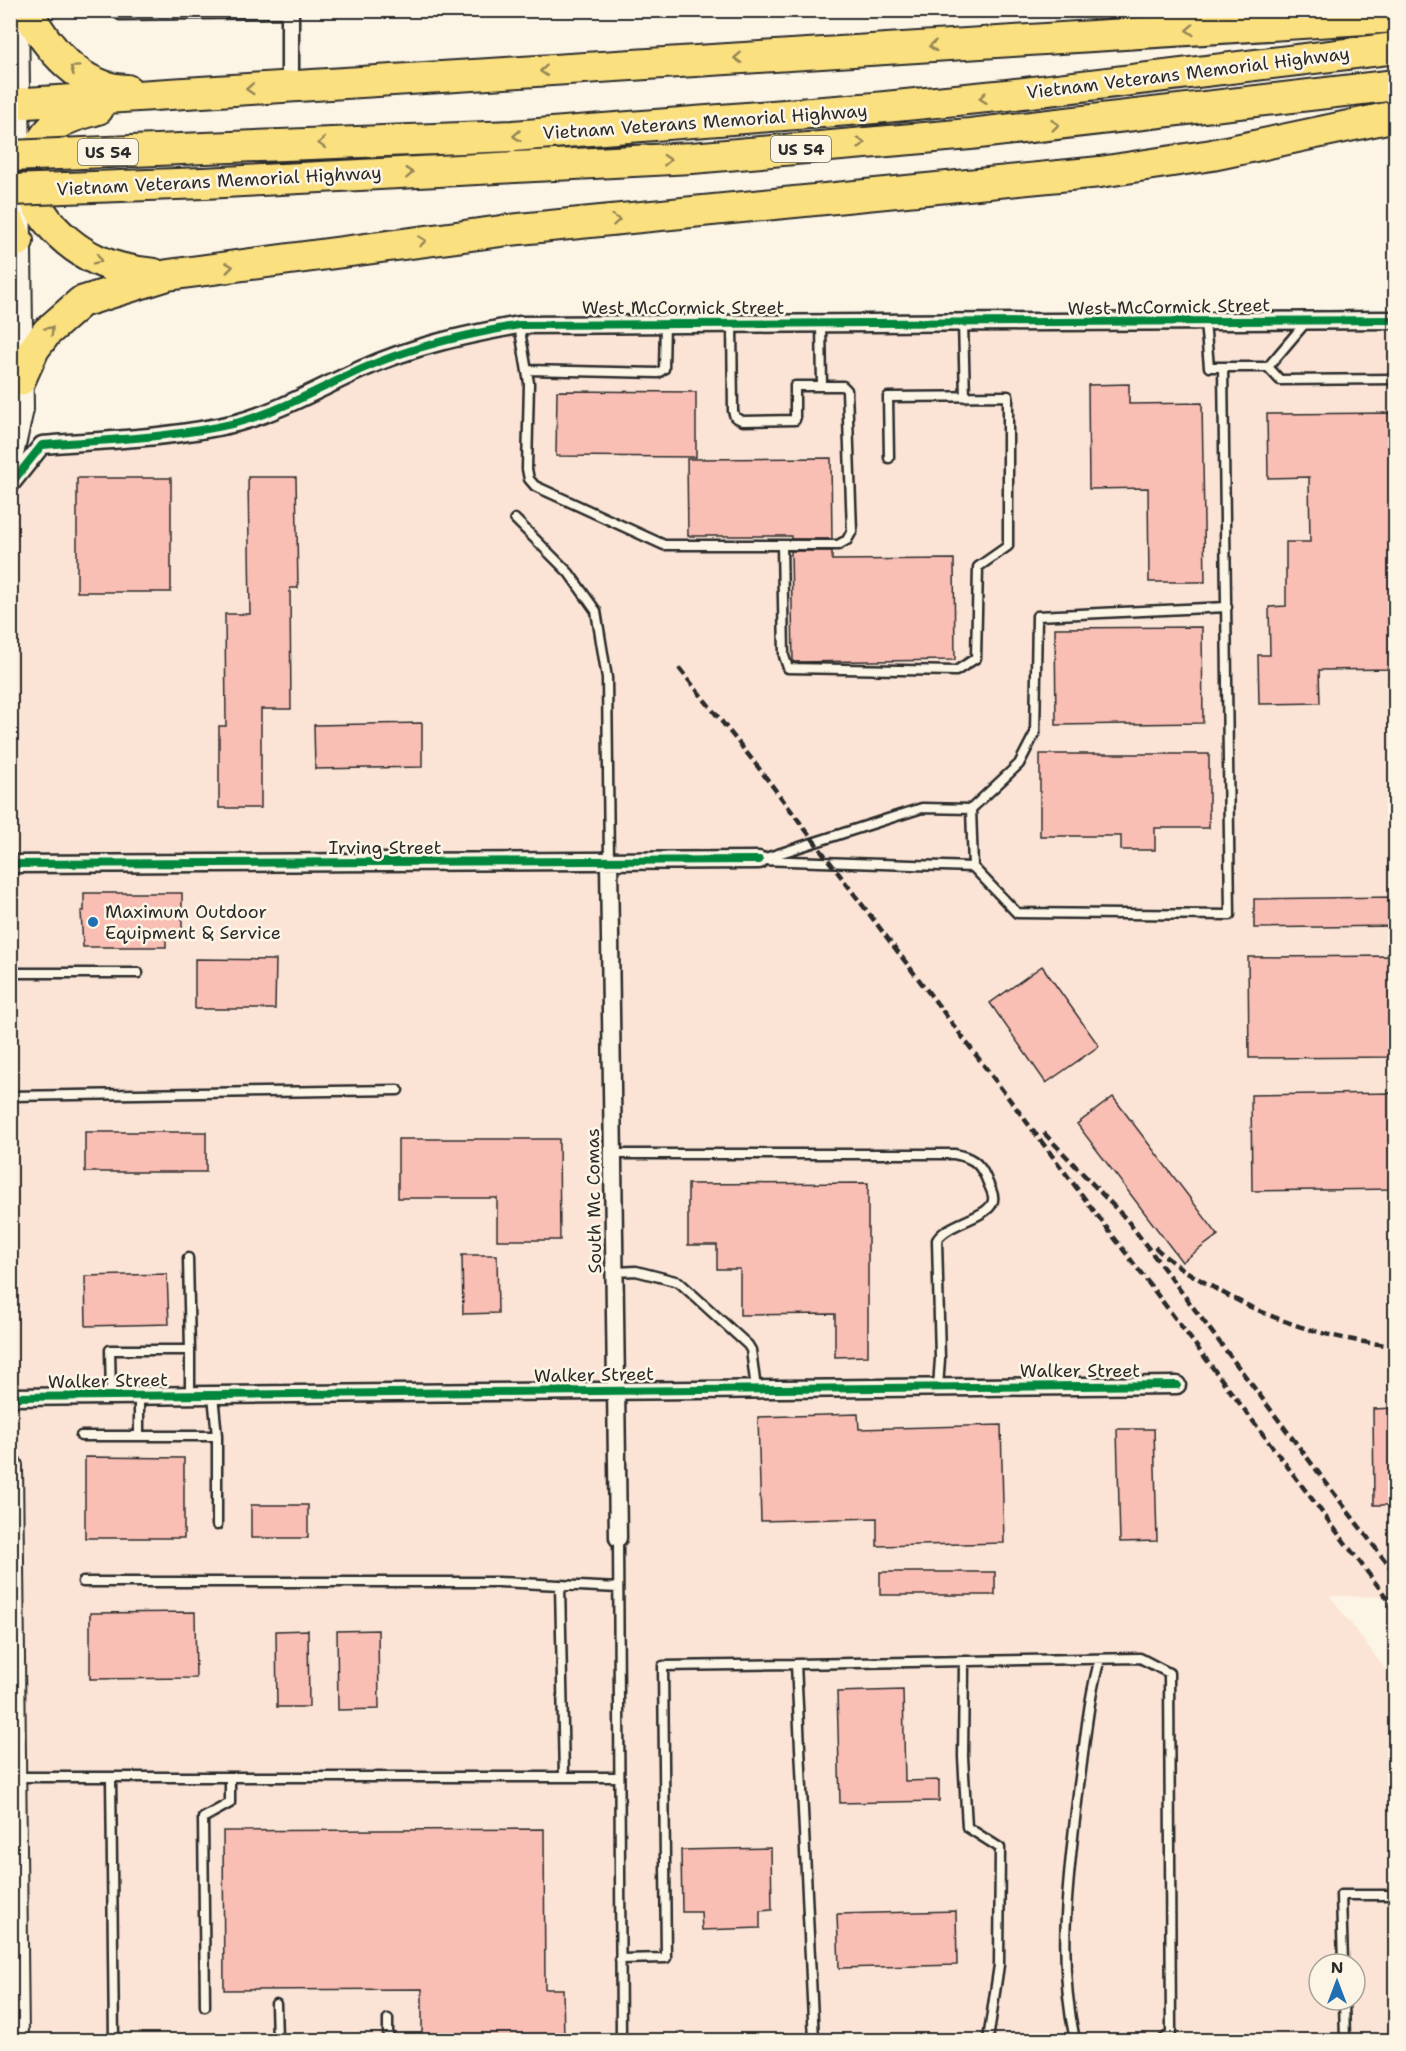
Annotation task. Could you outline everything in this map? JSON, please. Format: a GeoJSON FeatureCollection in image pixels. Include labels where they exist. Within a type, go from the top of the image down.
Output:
{"type":"FeatureCollection","features":[{"type":"Feature","properties":{"kind":"highway"},"geometry":{"type":"LineString","coordinates":[[27,10],[50,48],[65,63],[101,87],[112,90],[211,92]]}},
{"type":"Feature","properties":{"kind":"highway"},"geometry":{"type":"LineString","coordinates":[[12,108],[147,96],[1395,17]]}},
{"type":"Feature","properties":{"kind":"highway","name":"Vietnam Veterans Memorial Highway"},"geometry":{"type":"LineString","coordinates":[[13,157],[513,136],[875,108],[1007,95],[1395,48]]}},
{"type":"Feature","properties":{"kind":"highway","name":"Vietnam Veterans Memorial Highway"},"geometry":{"type":"LineString","coordinates":[[13,209],[204,183],[692,158],[993,131],[1395,85]]}},
{"type":"Feature","properties":{"kind":"highway"},"geometry":{"type":"LineString","coordinates":[[13,157],[58,124],[81,114],[147,96]]}},
{"type":"Feature","properties":{"kind":"highway"},"geometry":{"type":"LineString","coordinates":[[20,380],[34,349],[47,332],[81,302],[168,275],[509,230],[1100,172],[1212,155],[1395,116]]}},
{"type":"Feature","properties":{"kind":"highway"},"geometry":{"type":"LineString","coordinates":[[56,232],[39,208],[32,192],[31,180],[35,152],[58,124]]}},
{"type":"Feature","properties":{"kind":"highway"},"geometry":{"type":"LineString","coordinates":[[13,209],[56,232],[93,259],[126,271],[168,275]]}},
{"type":"Feature","properties":{"kind":"main road"},"geometry":{"type":"LineString","coordinates":[[10,459],[21,410],[13,209],[12,108],[16,10]]}},
{"type":"Feature","properties":{"kind":"main road"},"geometry":{"type":"LineString","coordinates":[[10,1466],[12,1933],[16,2040]]}},
{"type":"Feature","properties":{"kind":"street"},"geometry":{"type":"LineString","coordinates":[[290,12],[290,87]]}},
{"type":"Feature","properties":{"kind":"street","name":"West McCormick Street"},"geometry":{"type":"LineString","coordinates":[[10,485],[42,445],[150,437],[237,422],[321,389],[364,368],[446,338],[519,325],[665,322],[963,323],[1395,320]]}},
{"type":"Feature","properties":{"kind":"street","name":"Irving Street"},"geometry":{"type":"LineString","coordinates":[[10,864],[759,860]]}},
{"type":"Feature","properties":{"kind":"street","name":"South Mc Comas"},"geometry":{"type":"LineString","coordinates":[[609,862],[618,1538]]}},
{"type":"Feature","properties":{"kind":"street","name":"Walker Street"},"geometry":{"type":"LineString","coordinates":[[10,1397],[1177,1385]]}},
{"type":"Feature","properties":{"kind":"lane"},"geometry":{"type":"LineString","coordinates":[[113,10],[120,15],[162,12],[290,12]]}},
{"type":"Feature","properties":{"kind":"lane"},"geometry":{"type":"LineString","coordinates":[[1268,367],[1307,321]]}},
{"type":"Feature","properties":{"kind":"lane"},"geometry":{"type":"LineString","coordinates":[[527,370],[658,373],[664,369],[665,322]]}},
{"type":"Feature","properties":{"kind":"lane"},"geometry":{"type":"LineString","coordinates":[[519,325],[529,383],[527,469],[529,479],[535,486],[664,545],[838,545],[847,540],[852,531],[847,390],[843,386],[795,386],[795,420],[743,421],[735,417],[733,411],[732,322]]}},
{"type":"Feature","properties":{"kind":"lane"},"geometry":{"type":"LineString","coordinates":[[821,322],[822,386]]}},
{"type":"Feature","properties":{"kind":"lane"},"geometry":{"type":"LineString","coordinates":[[1205,322],[1209,367],[1268,367],[1280,380],[1395,379]]}},
{"type":"Feature","properties":{"kind":"lane"},"geometry":{"type":"LineString","coordinates":[[963,323],[965,397]]}},
{"type":"Feature","properties":{"kind":"lane"},"geometry":{"type":"LineString","coordinates":[[971,809],[973,867],[1017,913],[1230,915],[1223,367]]}},
{"type":"Feature","properties":{"kind":"lane"},"geometry":{"type":"LineString","coordinates":[[782,545],[784,656],[788,668],[956,671],[971,664],[976,658],[978,567],[1008,546],[1008,396],[888,397],[889,459]]}},
{"type":"Feature","properties":{"kind":"lane"},"geometry":{"type":"LineString","coordinates":[[515,519],[569,573],[596,611],[607,678],[609,862]]}},
{"type":"Feature","properties":{"kind":"lane"},"geometry":{"type":"LineString","coordinates":[[759,860],[922,808],[971,809],[1019,764],[1035,733],[1038,616],[1227,607]]}},
{"type":"Feature","properties":{"kind":"lane"},"geometry":{"type":"LineString","coordinates":[[759,860],[973,867]]}},
{"type":"Feature","properties":{"kind":"lane"},"geometry":{"type":"LineString","coordinates":[[10,973],[138,973]]}},
{"type":"Feature","properties":{"kind":"lane"},"geometry":{"type":"LineString","coordinates":[[10,1096],[398,1090]]}},
{"type":"Feature","properties":{"kind":"lane"},"geometry":{"type":"LineString","coordinates":[[613,1154],[954,1154],[975,1160],[982,1169],[994,1197],[992,1205],[985,1212],[942,1232],[937,1240],[940,1359],[938,1388]]}},
{"type":"Feature","properties":{"kind":"lane"},"geometry":{"type":"LineString","coordinates":[[188,1258],[190,1395]]}},
{"type":"Feature","properties":{"kind":"lane"},"geometry":{"type":"LineString","coordinates":[[615,1272],[636,1271],[679,1282],[748,1345],[754,1365],[756,1389]]}},
{"type":"Feature","properties":{"kind":"lane"},"geometry":{"type":"LineString","coordinates":[[111,1396],[110,1350],[190,1350]]}},
{"type":"Feature","properties":{"kind":"lane"},"geometry":{"type":"LineString","coordinates":[[213,1395],[217,1436],[217,1525]]}},
{"type":"Feature","properties":{"kind":"lane"},"geometry":{"type":"LineString","coordinates":[[140,1396],[140,1434]]}},
{"type":"Feature","properties":{"kind":"lane"},"geometry":{"type":"LineString","coordinates":[[81,1437],[140,1434],[217,1436]]}},
{"type":"Feature","properties":{"kind":"lane"},"geometry":{"type":"LineString","coordinates":[[618,1538],[621,2040]]}},
{"type":"Feature","properties":{"kind":"lane"},"geometry":{"type":"LineString","coordinates":[[83,1582],[499,1582],[618,1588]]}},
{"type":"Feature","properties":{"kind":"lane"},"geometry":{"type":"LineString","coordinates":[[560,1585],[564,1777]]}},
{"type":"Feature","properties":{"kind":"lane"},"geometry":{"type":"LineString","coordinates":[[620,1959],[666,1958],[663,1666],[1140,1658],[1169,1673],[1171,2033],[1163,2040]]}},
{"type":"Feature","properties":{"kind":"lane"},"geometry":{"type":"LineString","coordinates":[[1075,2040],[1068,2009],[1064,1913],[1083,1755],[1100,1659]]}},
{"type":"Feature","properties":{"kind":"lane"},"geometry":{"type":"LineString","coordinates":[[964,1661],[963,1757],[967,1827],[1000,1848],[999,1965],[988,2040]]}},
{"type":"Feature","properties":{"kind":"lane"},"geometry":{"type":"LineString","coordinates":[[796,1664],[814,2040]]}},
{"type":"Feature","properties":{"kind":"lane"},"geometry":{"type":"LineString","coordinates":[[13,1777],[619,1777]]}},
{"type":"Feature","properties":{"kind":"lane"},"geometry":{"type":"LineString","coordinates":[[111,1777],[114,2040]]}},
{"type":"Feature","properties":{"kind":"lane"},"geometry":{"type":"LineString","coordinates":[[205,2006],[203,1818],[230,1803],[230,1777]]}},
{"type":"Feature","properties":{"kind":"lane"},"geometry":{"type":"LineString","coordinates":[[1343,1952],[1341,1895],[1395,1895]]}},
{"type":"Feature","properties":{"kind":"lane"},"geometry":{"type":"LineString","coordinates":[[276,2004],[277,2040]]}},
{"type":"Feature","properties":{"kind":"lane"},"geometry":{"type":"LineString","coordinates":[[1344,2012],[1345,2040]]}},
{"type":"Feature","properties":{"kind":"lane"},"geometry":{"type":"LineString","coordinates":[[388,2019],[388,2040]]}},
{"type":"Feature","properties":{"kind":"shaded area"},"geometry":{"type":"Polygon","coordinates":[[[1395,320],[1395,1597],[1330,1596],[1395,1682],[1395,2040],[11,2040],[10,485],[35,451],[237,422],[519,325],[1395,320]]]}},
{"type":"Feature","properties":{"kind":"building"},"geometry":{"type":"Polygon","coordinates":[[[1129,384],[1129,404],[1202,403],[1205,582],[1149,582],[1148,488],[1089,489],[1088,385],[1129,384]]]}},
{"type":"Feature","properties":{"kind":"building"},"geometry":{"type":"Polygon","coordinates":[[[557,391],[696,392],[696,457],[556,456],[557,391]]]}},
{"type":"Feature","properties":{"kind":"building"},"geometry":{"type":"Polygon","coordinates":[[[1395,413],[1395,669],[1319,670],[1320,703],[1259,704],[1258,655],[1270,655],[1269,607],[1286,606],[1286,542],[1310,542],[1309,477],[1268,478],[1267,414],[1395,413]]]}},
{"type":"Feature","properties":{"kind":"building"},"geometry":{"type":"Polygon","coordinates":[[[831,458],[832,539],[791,539],[791,536],[688,536],[687,459],[831,458]]]}},
{"type":"Feature","properties":{"kind":"building"},"geometry":{"type":"Polygon","coordinates":[[[248,477],[296,477],[298,588],[290,588],[291,709],[261,709],[261,808],[219,808],[219,726],[226,726],[225,614],[250,614],[248,477]]]}},
{"type":"Feature","properties":{"kind":"building"},"geometry":{"type":"Polygon","coordinates":[[[77,478],[171,478],[171,592],[77,592],[77,478]]]}},
{"type":"Feature","properties":{"kind":"building"},"geometry":{"type":"Polygon","coordinates":[[[791,551],[832,551],[832,560],[954,559],[955,660],[793,662],[791,551]]]}},
{"type":"Feature","properties":{"kind":"building"},"geometry":{"type":"Polygon","coordinates":[[[1202,627],[1203,723],[1056,725],[1055,628],[1202,627]]]}},
{"type":"Feature","properties":{"kind":"building"},"geometry":{"type":"Polygon","coordinates":[[[422,723],[422,767],[315,769],[314,725],[422,723]]]}},
{"type":"Feature","properties":{"kind":"building"},"geometry":{"type":"Polygon","coordinates":[[[1040,754],[1209,754],[1209,828],[1155,828],[1155,850],[1121,850],[1121,836],[1040,836],[1040,754]]]}},
{"type":"Feature","properties":{"kind":"building"},"geometry":{"type":"Polygon","coordinates":[[[84,893],[182,893],[182,938],[166,938],[166,947],[83,947],[81,911],[84,911],[84,893]]]}},
{"type":"Feature","properties":{"kind":"building"},"geometry":{"type":"Polygon","coordinates":[[[1395,897],[1395,926],[1254,928],[1254,899],[1395,897]]]}},
{"type":"Feature","properties":{"kind":"building"},"geometry":{"type":"Polygon","coordinates":[[[1395,956],[1395,1057],[1249,1058],[1248,957],[1395,956]]]}},
{"type":"Feature","properties":{"kind":"building"},"geometry":{"type":"Polygon","coordinates":[[[195,959],[276,960],[275,1009],[195,1009],[195,959]]]}},
{"type":"Feature","properties":{"kind":"building"},"geometry":{"type":"Polygon","coordinates":[[[1042,966],[1099,1046],[1046,1083],[990,1003],[1042,966]]]}},
{"type":"Feature","properties":{"kind":"building"},"geometry":{"type":"Polygon","coordinates":[[[1395,1093],[1395,1189],[1252,1191],[1251,1095],[1395,1093]]]}},
{"type":"Feature","properties":{"kind":"building"},"geometry":{"type":"Polygon","coordinates":[[[1113,1097],[1218,1235],[1182,1262],[1077,1124],[1113,1097]]]}},
{"type":"Feature","properties":{"kind":"building"},"geometry":{"type":"Polygon","coordinates":[[[85,1132],[206,1132],[206,1172],[85,1172],[85,1132]]]}},
{"type":"Feature","properties":{"kind":"building"},"geometry":{"type":"Polygon","coordinates":[[[398,1139],[559,1139],[560,1240],[497,1240],[497,1198],[398,1198],[398,1139]]]}},
{"type":"Feature","properties":{"kind":"building"},"geometry":{"type":"Polygon","coordinates":[[[868,1183],[868,1356],[835,1357],[835,1314],[740,1315],[740,1269],[717,1269],[717,1245],[688,1245],[688,1184],[868,1183]]]}},
{"type":"Feature","properties":{"kind":"building"},"geometry":{"type":"Polygon","coordinates":[[[462,1255],[497,1255],[498,1313],[463,1314],[462,1255]]]}},
{"type":"Feature","properties":{"kind":"building"},"geometry":{"type":"Polygon","coordinates":[[[167,1274],[169,1324],[86,1326],[85,1276],[167,1274]]]}},
{"type":"Feature","properties":{"kind":"building"},"geometry":{"type":"Polygon","coordinates":[[[1395,1408],[1395,1505],[1374,1505],[1373,1409],[1395,1408]]]}},
{"type":"Feature","properties":{"kind":"building"},"geometry":{"type":"Polygon","coordinates":[[[858,1414],[859,1429],[1001,1425],[1004,1543],[877,1546],[877,1518],[761,1521],[758,1417],[858,1414]]]}},
{"type":"Feature","properties":{"kind":"building"},"geometry":{"type":"Polygon","coordinates":[[[1117,1429],[1154,1429],[1157,1541],[1120,1542],[1117,1429]]]}},
{"type":"Feature","properties":{"kind":"building"},"geometry":{"type":"Polygon","coordinates":[[[85,1457],[184,1458],[184,1538],[85,1538],[85,1457]]]}},
{"type":"Feature","properties":{"kind":"building"},"geometry":{"type":"Polygon","coordinates":[[[251,1505],[308,1505],[308,1538],[251,1538],[251,1505]]]}},
{"type":"Feature","properties":{"kind":"building"},"geometry":{"type":"Polygon","coordinates":[[[880,1572],[995,1572],[995,1595],[880,1595],[880,1572]]]}},
{"type":"Feature","properties":{"kind":"building"},"geometry":{"type":"Polygon","coordinates":[[[195,1612],[196,1678],[90,1679],[90,1613],[195,1612]]]}},
{"type":"Feature","properties":{"kind":"building"},"geometry":{"type":"Polygon","coordinates":[[[308,1630],[309,1707],[277,1707],[276,1631],[308,1630]]]}},
{"type":"Feature","properties":{"kind":"building"},"geometry":{"type":"Polygon","coordinates":[[[378,1630],[379,1709],[338,1710],[337,1631],[378,1630]]]}},
{"type":"Feature","properties":{"kind":"building"},"geometry":{"type":"Polygon","coordinates":[[[903,1690],[905,1781],[939,1780],[939,1801],[840,1803],[837,1692],[903,1690]]]}},
{"type":"Feature","properties":{"kind":"building"},"geometry":{"type":"Polygon","coordinates":[[[544,1829],[545,1989],[563,1989],[564,2040],[422,2040],[422,1989],[224,1990],[223,1831],[544,1829]]]}},
{"type":"Feature","properties":{"kind":"building"},"geometry":{"type":"Polygon","coordinates":[[[771,1848],[772,1910],[760,1911],[760,1928],[702,1930],[701,1912],[682,1912],[681,1850],[771,1848]]]}},
{"type":"Feature","properties":{"kind":"building"},"geometry":{"type":"Polygon","coordinates":[[[956,1911],[957,1965],[839,1968],[837,1914],[956,1911]]]}},
{"type":"Feature","properties":{"kind":"railway"},"geometry":{"type":"LineString","coordinates":[[679,668],[758,767],[1396,1610]]}},
{"type":"Feature","properties":{"kind":"railway"},"geometry":{"type":"LineString","coordinates":[[1044,1133],[1127,1220],[1396,1575]]}},
{"type":"Feature","properties":{"kind":"railway"},"geometry":{"type":"LineString","coordinates":[[1155,1247],[1192,1275],[1259,1311],[1325,1334],[1396,1346]]}},
{"type":"Feature","properties":{"kind":"cycle path"},"geometry":{"type":"LineString","coordinates":[[10,485],[42,445],[164,435],[236,423],[284,406],[362,369],[400,354],[459,337],[519,325],[1396,320]]}},
{"type":"Feature","properties":{"kind":"cycle path"},"geometry":{"type":"LineString","coordinates":[[10,864],[759,860]]}},
{"type":"Feature","properties":{"kind":"cycle path"},"geometry":{"type":"LineString","coordinates":[[10,1397],[1177,1385]]}},
{"type":"Feature","properties":{"kind":"place","name":"Maximum Outdoor Equipment & Service"},"geometry":{"type":"Point","coordinates":[93,922]}}]}
